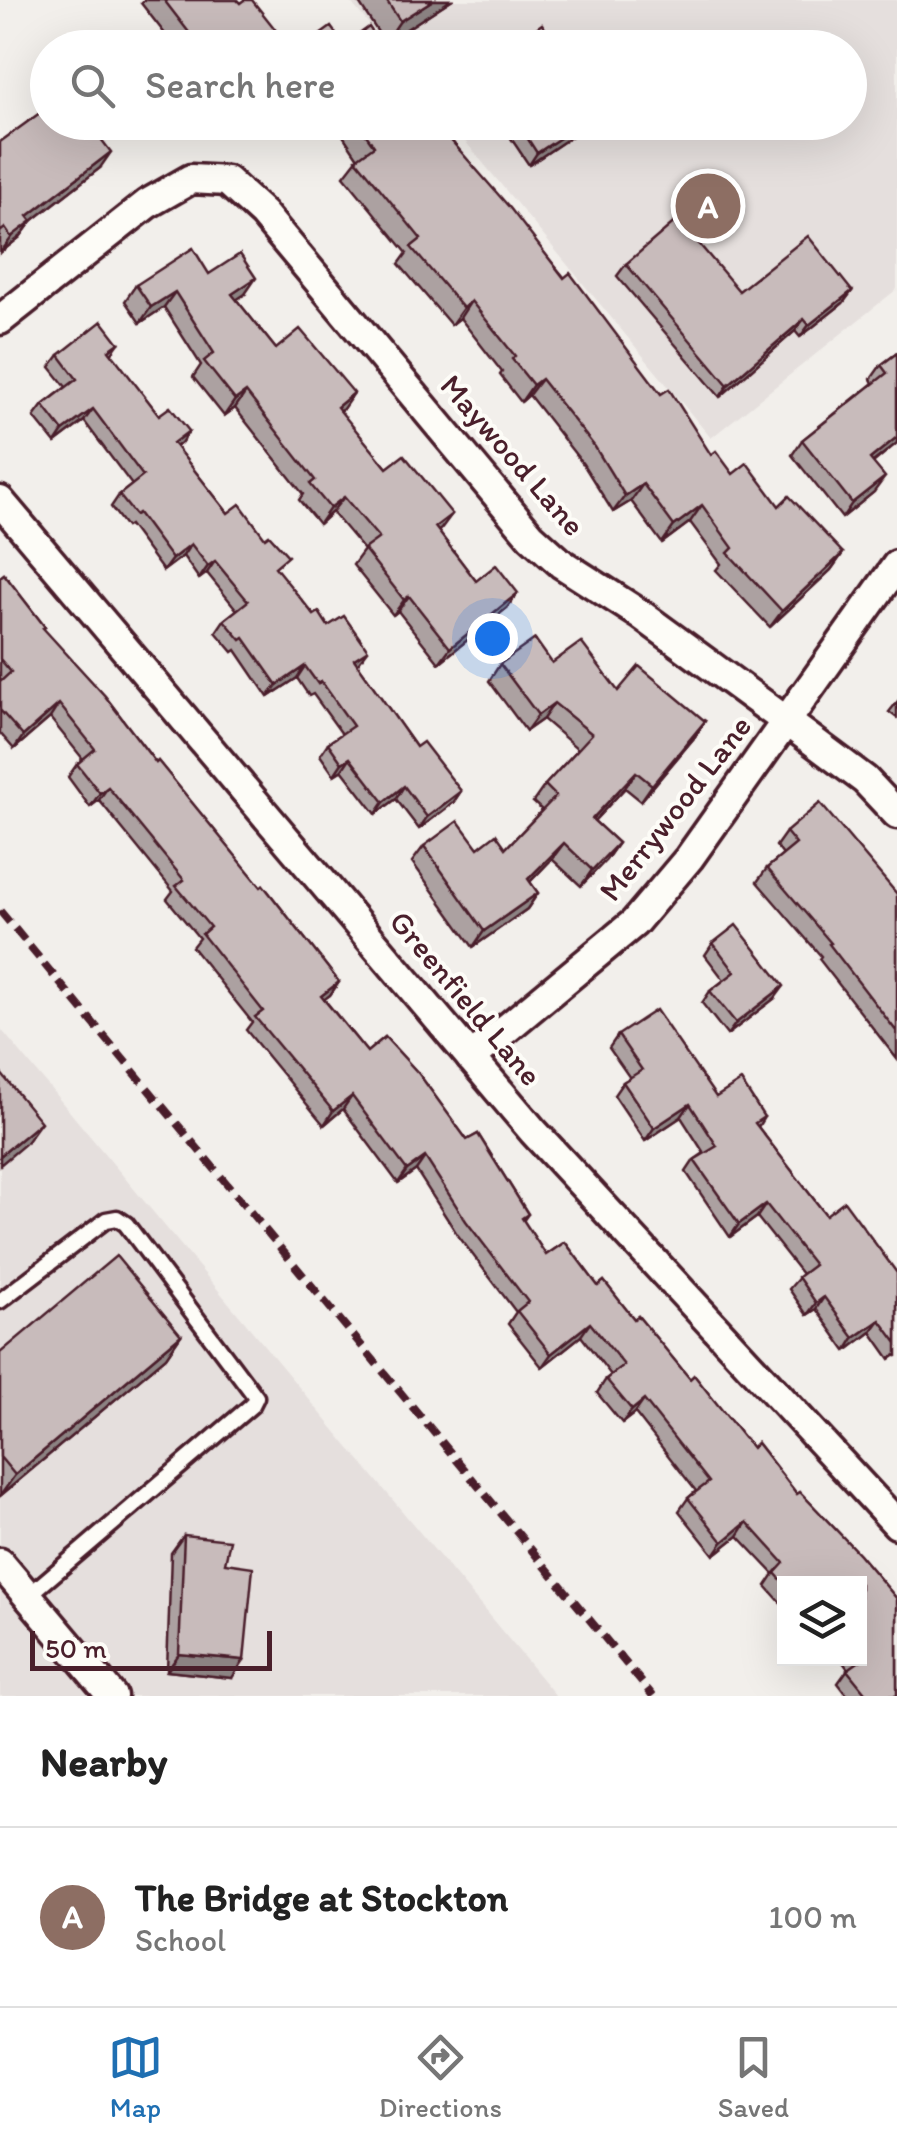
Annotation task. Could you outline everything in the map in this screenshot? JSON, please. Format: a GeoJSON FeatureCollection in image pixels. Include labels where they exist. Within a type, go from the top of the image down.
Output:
{"type":"FeatureCollection","features":[{"type":"Feature","properties":{"kind":"street","name":"Maywood Lane"},"geometry":{"type":"LineString","coordinates":[[0,320],[147,204],[191,179],[227,181],[263,214],[530,536],[562,564],[640,614],[865,780],[897,814]]}},
{"type":"Feature","properties":{"kind":"street","name":"Greenfield Lane"},"geometry":{"type":"LineString","coordinates":[[0,500],[533,1130],[897,1524]]}},
{"type":"Feature","properties":{"kind":"street","name":"Merrywood Lane"},"geometry":{"type":"LineString","coordinates":[[471,1058],[634,922],[689,858],[897,565]]}},
{"type":"Feature","properties":{"kind":"street"},"geometry":{"type":"LineString","coordinates":[[0,1562],[112,1696]]}},
{"type":"Feature","properties":{"kind":"lane"},"geometry":{"type":"LineString","coordinates":[[0,1300],[106,1220],[117,1218],[126,1224],[256,1397],[28,1596]]}},
{"type":"Feature","properties":{"kind":"shaded area"},"geometry":{"type":"Polygon","coordinates":[[[349,0],[897,0],[897,289],[711,438],[464,140],[867,140],[867,30],[374,30],[349,0]]]}},
{"type":"Feature","properties":{"kind":"shaded area"},"geometry":{"type":"Polygon","coordinates":[[[0,1028],[556,1696],[0,1696],[0,1028]]]}},
{"type":"Feature","properties":{"kind":"building"},"geometry":{"type":"Polygon","coordinates":[[[164,0],[252,0],[275,29],[274,30],[187,30],[164,0]]]}},
{"type":"Feature","properties":{"kind":"building"},"geometry":{"type":"Polygon","coordinates":[[[386,0],[433,0],[400,21],[386,0]]]}},
{"type":"Feature","properties":{"kind":"building"},"geometry":{"type":"Polygon","coordinates":[[[30,120],[30,140],[102,140],[111,152],[28,216],[32,221],[11,237],[5,228],[0,232],[0,142],[30,120]]]}},
{"type":"Feature","properties":{"kind":"building"},"geometry":{"type":"Polygon","coordinates":[[[370,140],[451,140],[564,278],[570,273],[661,394],[669,389],[711,455],[716,451],[733,474],[747,463],[779,506],[789,496],[843,553],[782,611],[728,553],[733,548],[702,505],[674,526],[643,484],[625,496],[595,447],[541,379],[533,385],[471,301],[463,308],[411,247],[421,239],[356,159],[374,146],[370,140]]]}},
{"type":"Feature","properties":{"kind":"building"},"geometry":{"type":"Polygon","coordinates":[[[529,140],[557,140],[537,153],[529,140]]]}},
{"type":"Feature","properties":{"kind":"building"},"geometry":{"type":"Polygon","coordinates":[[[678,219],[739,291],[808,236],[852,291],[809,325],[804,319],[728,385],[626,264],[678,219]]]}},
{"type":"Feature","properties":{"kind":"building"},"geometry":{"type":"Polygon","coordinates":[[[193,248],[209,274],[240,254],[256,278],[232,294],[276,349],[300,329],[354,393],[337,407],[387,468],[404,455],[452,514],[435,527],[476,581],[496,565],[518,593],[450,648],[409,596],[404,600],[364,549],[379,538],[344,497],[330,508],[310,484],[315,480],[246,392],[235,400],[204,361],[214,353],[175,292],[151,307],[136,285],[193,248]]]}},
{"type":"Feature","properties":{"kind":"building"},"geometry":{"type":"Polygon","coordinates":[[[102,321],[119,343],[109,350],[159,415],[170,407],[189,431],[173,443],[228,513],[240,504],[265,538],[269,535],[288,556],[275,567],[314,615],[319,612],[328,626],[344,616],[368,650],[354,659],[416,747],[423,742],[461,791],[427,817],[404,786],[384,802],[350,758],[342,763],[328,743],[353,726],[321,681],[318,684],[305,666],[277,685],[244,638],[241,640],[224,620],[248,601],[215,561],[208,566],[191,544],[172,559],[138,513],[135,515],[119,495],[143,476],[93,409],[63,431],[43,405],[77,379],[59,355],[102,321]]]}},
{"type":"Feature","properties":{"kind":"building"},"geometry":{"type":"Polygon","coordinates":[[[897,353],[897,437],[870,459],[885,477],[852,503],[802,440],[887,373],[881,365],[897,353]]]}},
{"type":"Feature","properties":{"kind":"building"},"geometry":{"type":"Polygon","coordinates":[[[4,574],[43,628],[105,696],[339,982],[321,996],[367,1052],[385,1037],[419,1074],[467,1140],[478,1134],[528,1214],[522,1218],[546,1255],[565,1242],[598,1286],[604,1281],[634,1319],[638,1316],[690,1379],[694,1375],[752,1448],[757,1443],[797,1494],[800,1492],[897,1599],[897,1696],[868,1696],[847,1670],[867,1666],[867,1576],[778,1576],[775,1573],[784,1563],[747,1522],[723,1542],[688,1498],[709,1482],[644,1400],[632,1410],[606,1379],[624,1365],[590,1323],[551,1354],[517,1311],[528,1302],[466,1221],[425,1157],[407,1170],[352,1096],[333,1111],[255,1017],[263,1011],[202,934],[210,927],[176,886],[184,880],[108,787],[100,793],[77,764],[95,749],[59,704],[23,736],[0,710],[0,682],[11,672],[0,659],[0,577],[4,574]]]}},
{"type":"Feature","properties":{"kind":"building"},"geometry":{"type":"Polygon","coordinates":[[[535,639],[552,663],[581,642],[618,691],[639,666],[705,721],[652,785],[636,772],[592,819],[618,843],[592,870],[564,843],[528,879],[538,893],[484,931],[424,846],[458,821],[478,848],[496,834],[506,848],[556,796],[545,785],[592,734],[554,703],[538,715],[500,664],[535,639]]]}},
{"type":"Feature","properties":{"kind":"building"},"geometry":{"type":"Polygon","coordinates":[[[820,803],[897,894],[897,1032],[831,943],[767,868],[796,844],[786,832],[820,803]]]}},
{"type":"Feature","properties":{"kind":"building"},"geometry":{"type":"Polygon","coordinates":[[[736,925],[784,986],[736,1023],[710,991],[735,972],[713,943],[736,925]]]}},
{"type":"Feature","properties":{"kind":"building"},"geometry":{"type":"Polygon","coordinates":[[[656,1010],[716,1097],[741,1081],[764,1117],[755,1123],[826,1215],[844,1201],[897,1273],[897,1343],[880,1320],[854,1338],[824,1297],[816,1303],[798,1277],[814,1265],[766,1204],[739,1224],[694,1160],[717,1146],[690,1104],[654,1128],[623,1082],[642,1070],[618,1035],[656,1010]]]}},
{"type":"Feature","properties":{"kind":"building"},"geometry":{"type":"Polygon","coordinates":[[[0,1072],[41,1122],[0,1156],[0,1072]]]}},
{"type":"Feature","properties":{"kind":"building"},"geometry":{"type":"Polygon","coordinates":[[[116,1256],[181,1335],[15,1475],[0,1457],[0,1353],[116,1256]]]}},
{"type":"Feature","properties":{"kind":"building"},"geometry":{"type":"Polygon","coordinates":[[[184,1535],[230,1540],[225,1563],[253,1567],[244,1660],[179,1654],[184,1535]]]}},
{"type":"Feature","properties":{"kind":"railway"},"geometry":{"type":"LineString","coordinates":[[0,911],[653,1696]]}},
{"type":"Feature","properties":{"kind":"place","name":"The Bridge at Stockton"},"geometry":{"type":"Point","coordinates":[708,206]}}]}
